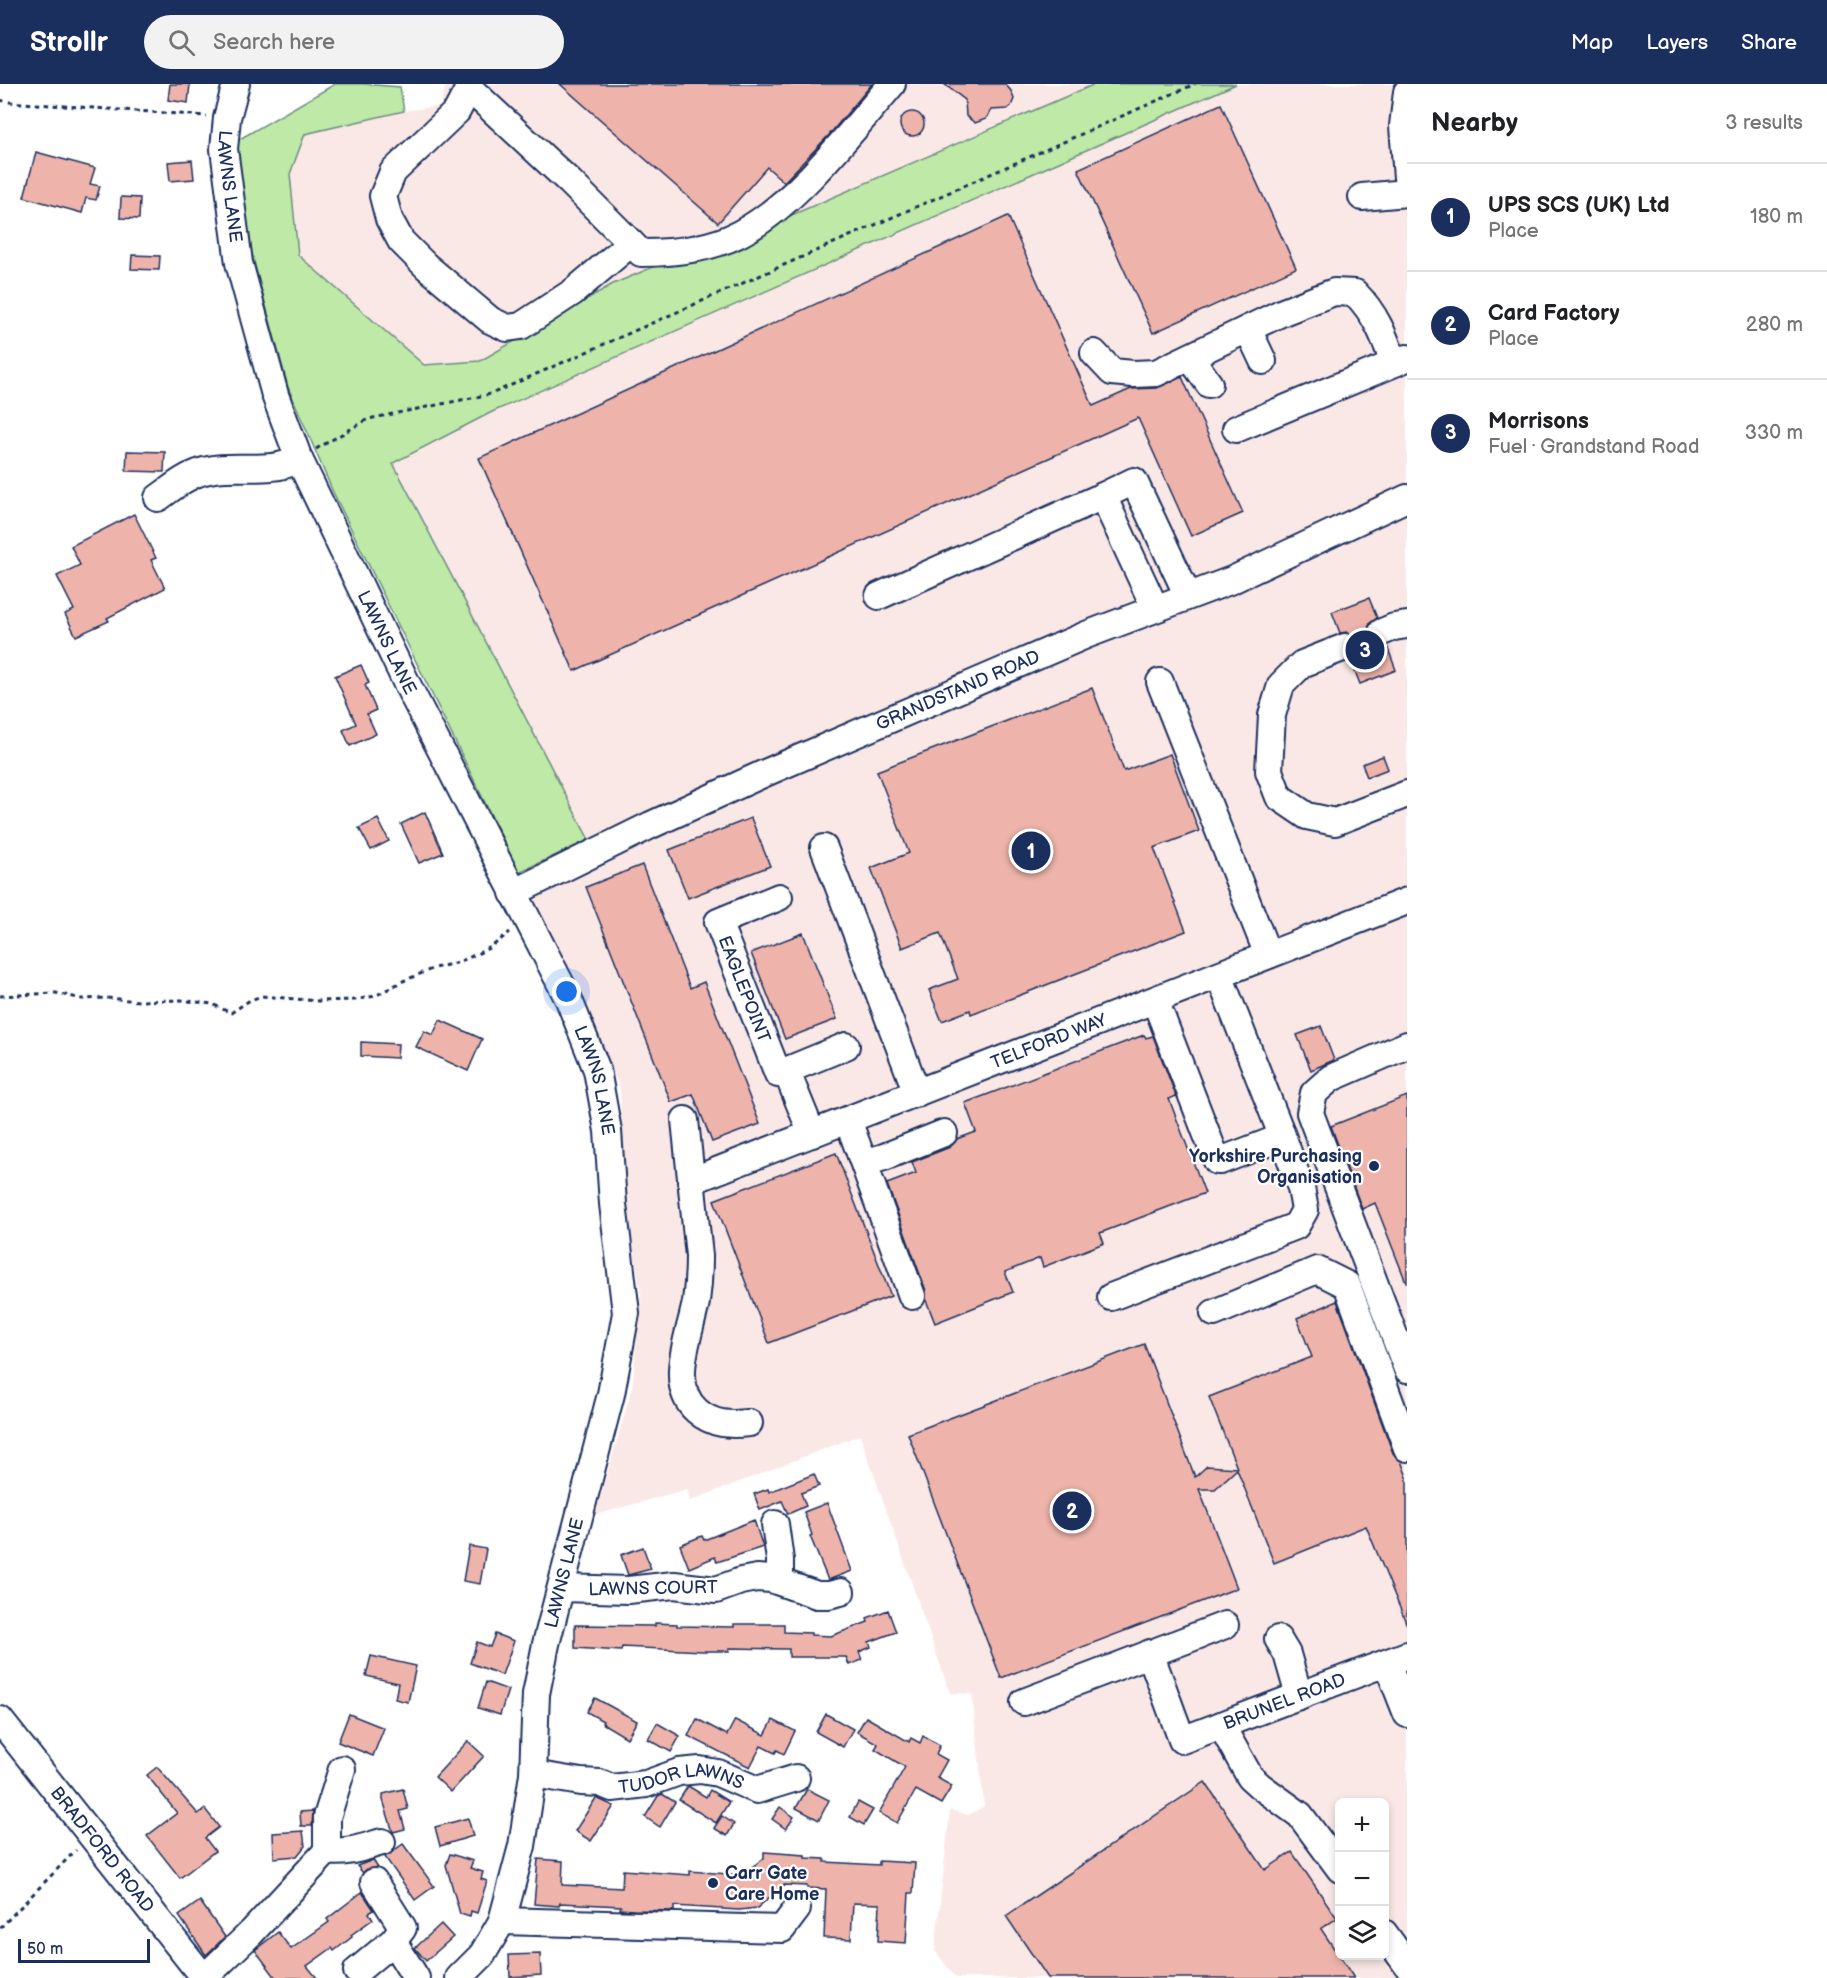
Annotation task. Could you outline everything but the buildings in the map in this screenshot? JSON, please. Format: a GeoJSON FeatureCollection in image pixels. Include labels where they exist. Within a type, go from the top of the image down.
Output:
{"type":"FeatureCollection","features":[{"type":"Feature","properties":{"kind":"street","name":"LAWNS LANE"},"geometry":{"type":"LineString","coordinates":[[236,84],[227,118],[224,148],[239,263],[275,395],[299,459],[407,684],[569,1000],[597,1070],[608,1131],[613,1204],[626,1313],[611,1394],[546,1644],[536,1694],[533,1774],[522,1846],[502,1921],[483,1955],[459,1978]]}},
{"type":"Feature","properties":{"kind":"street"},"geometry":{"type":"LineString","coordinates":[[631,243],[573,292],[521,326],[507,328],[490,320],[426,266],[401,241],[389,219],[383,196],[393,172],[457,111],[469,86],[570,182],[631,243],[641,253],[679,251],[737,235],[780,206],[811,176],[892,84]]}},
{"type":"Feature","properties":{"kind":"street"},"geometry":{"type":"LineString","coordinates":[[1407,92],[1403,126],[1407,178]]}},
{"type":"Feature","properties":{"kind":"street"},"geometry":{"type":"LineString","coordinates":[[1362,197],[1407,193]]}},
{"type":"Feature","properties":{"kind":"street"},"geometry":{"type":"LineString","coordinates":[[1094,352],[1112,372],[1156,373],[1334,291],[1355,293],[1370,308],[1384,336],[1401,361],[1236,429]]}},
{"type":"Feature","properties":{"kind":"street"},"geometry":{"type":"LineString","coordinates":[[1248,329],[1263,361]]}},
{"type":"Feature","properties":{"kind":"street"},"geometry":{"type":"LineString","coordinates":[[1190,357],[1209,384]]}},
{"type":"Feature","properties":{"kind":"street"},"geometry":{"type":"LineString","coordinates":[[158,498],[187,477],[199,472],[231,467],[265,469],[289,465],[299,459]]}},
{"type":"Feature","properties":{"kind":"street"},"geometry":{"type":"LineString","coordinates":[[879,596],[1134,481],[1188,596]]}},
{"type":"Feature","properties":{"kind":"street"},"geometry":{"type":"LineString","coordinates":[[1103,496],[1155,608]]}},
{"type":"Feature","properties":{"kind":"street","name":"GRANDSTAND ROAD"},"geometry":{"type":"LineString","coordinates":[[518,903],[651,825],[765,773],[1086,635],[1232,580],[1407,498]]}},
{"type":"Feature","properties":{"kind":"street"},"geometry":{"type":"LineString","coordinates":[[1382,632],[1394,627],[1407,626]]}},
{"type":"Feature","properties":{"kind":"street"},"geometry":{"type":"LineString","coordinates":[[1345,647],[1302,664],[1281,685],[1272,715],[1269,771],[1279,797],[1307,816],[1335,822],[1407,794]]}},
{"type":"Feature","properties":{"kind":"street"},"geometry":{"type":"LineString","coordinates":[[1160,682],[1268,955]]}},
{"type":"Feature","properties":{"kind":"street"},"geometry":{"type":"LineString","coordinates":[[824,848],[917,1093]]}},
{"type":"Feature","properties":{"kind":"street","name":"EAGLEPOINT"},"geometry":{"type":"LineString","coordinates":[[779,897],[718,922],[778,1074],[786,1070],[812,1134]]}},
{"type":"Feature","properties":{"kind":"street","name":"TELFORD WAY"},"geometry":{"type":"LineString","coordinates":[[691,1181],[1407,901]]}},
{"type":"Feature","properties":{"kind":"street"},"geometry":{"type":"LineString","coordinates":[[1112,1297],[1296,1226],[1305,1210],[1301,1188],[1280,1130],[1219,975]]}},
{"type":"Feature","properties":{"kind":"street"},"geometry":{"type":"LineString","coordinates":[[1155,1000],[1217,1161],[1275,1140],[1280,1130]]}},
{"type":"Feature","properties":{"kind":"street"},"geometry":{"type":"LineString","coordinates":[[1407,1045],[1330,1078],[1314,1093],[1310,1113],[1407,1369]]}},
{"type":"Feature","properties":{"kind":"street"},"geometry":{"type":"LineString","coordinates":[[786,1070],[846,1046]]}},
{"type":"Feature","properties":{"kind":"street"},"geometry":{"type":"LineString","coordinates":[[685,1120],[699,1256],[699,1278],[683,1362],[681,1378],[684,1393],[693,1407],[704,1417],[731,1425],[749,1423]]}},
{"type":"Feature","properties":{"kind":"street"},"geometry":{"type":"LineString","coordinates":[[848,1120],[912,1296]]}},
{"type":"Feature","properties":{"kind":"street"},"geometry":{"type":"LineString","coordinates":[[862,1158],[874,1160],[884,1157],[944,1133]]}},
{"type":"Feature","properties":{"kind":"street"},"geometry":{"type":"LineString","coordinates":[[1214,1313],[1317,1270],[1347,1285],[1407,1448]]}},
{"type":"Feature","properties":{"kind":"street"},"geometry":{"type":"LineString","coordinates":[[775,1524],[780,1560],[780,1581]]}},
{"type":"Feature","properties":{"kind":"street","name":"LAWNS COURT"},"geometry":{"type":"LineString","coordinates":[[561,1588],[628,1590],[674,1585],[716,1590],[741,1581],[771,1578],[817,1595],[841,1592]]}},
{"type":"Feature","properties":{"kind":"street"},"geometry":{"type":"LineString","coordinates":[[1024,1702],[1225,1625]]}},
{"type":"Feature","properties":{"kind":"street"},"geometry":{"type":"LineString","coordinates":[[1278,1639],[1287,1654],[1299,1696]]}},
{"type":"Feature","properties":{"kind":"street","name":"BRUNEL ROAD"},"geometry":{"type":"LineString","coordinates":[[1150,1653],[1182,1740],[1397,1659],[1407,1713]]}},
{"type":"Feature","properties":{"kind":"street","name":"BRADFORD ROAD"},"geometry":{"type":"LineString","coordinates":[[0,1720],[204,1978]]}},
{"type":"Feature","properties":{"kind":"street"},"geometry":{"type":"LineString","coordinates":[[1221,1725],[1250,1776],[1300,1815],[1335,1862]]}},
{"type":"Feature","properties":{"kind":"street"},"geometry":{"type":"LineString","coordinates":[[204,1978],[252,1932],[327,1851],[327,1817],[342,1769]]}},
{"type":"Feature","properties":{"kind":"street","name":"TUDOR LAWNS"},"geometry":{"type":"LineString","coordinates":[[533,1774],[600,1783],[612,1788],[646,1784],[679,1772],[700,1770],[718,1773],[756,1800],[796,1778]]}},
{"type":"Feature","properties":{"kind":"street"},"geometry":{"type":"LineString","coordinates":[[327,1851],[347,1851],[382,1842]]}},
{"type":"Feature","properties":{"kind":"street"},"geometry":{"type":"LineString","coordinates":[[374,1882],[416,1978]]}},
{"type":"Feature","properties":{"kind":"street"},"geometry":{"type":"LineString","coordinates":[[502,1921],[782,1929],[797,1909]]}},
{"type":"Feature","properties":{"kind":"street"},"geometry":{"type":"LineString","coordinates":[[357,1971],[398,1934]]}},
{"type":"Feature","properties":{"kind":"street"},"geometry":{"type":"LineString","coordinates":[[1389,1940],[1407,1965]]}},
{"type":"Feature","properties":{"kind":"path"},"geometry":{"type":"LineString","coordinates":[[299,459],[368,419],[491,393],[1195,84]]}},
{"type":"Feature","properties":{"kind":"path"},"geometry":{"type":"LineString","coordinates":[[0,100],[227,118]]}},
{"type":"Feature","properties":{"kind":"path"},"geometry":{"type":"LineString","coordinates":[[0,996],[56,993],[82,999],[181,1000],[212,1004],[231,1013],[250,1000],[262,996],[318,1001],[355,1000],[375,996],[413,976],[491,947],[512,930],[518,903]]}},
{"type":"Feature","properties":{"kind":"path"},"geometry":{"type":"LineString","coordinates":[[0,1929],[90,1835]]}},
{"type":"Feature","properties":{"kind":"shaded area"},"geometry":{"type":"Polygon","coordinates":[[[446,84],[1407,84],[1407,1978],[956,1978],[935,1951],[950,1810],[969,1815],[984,1806],[972,1694],[950,1693],[860,1435],[690,1501],[687,1489],[595,1515],[632,1389],[641,1295],[623,1179],[620,1089],[577,991],[519,872],[589,840],[393,463],[423,365],[297,255],[290,174],[305,134],[404,111],[440,106],[446,84]]]}},
{"type":"Feature","properties":{"kind":"green space"},"geometry":{"type":"Polygon","coordinates":[[[335,84],[400,87],[404,111],[305,134],[290,174],[298,255],[424,365],[480,361],[613,284],[691,251],[734,240],[1095,84],[1236,84],[492,412],[393,463],[589,840],[519,872],[333,492],[288,387],[253,258],[231,144],[335,84]]]}},
{"type":"Feature","properties":{"kind":"tunnel"},"geometry":{"type":"LineString","coordinates":[[1345,647],[1382,632]]}},
{"type":"Feature","properties":{"kind":"place","name":"Morrisons"},"geometry":{"type":"Point","coordinates":[1365,650]}},
{"type":"Feature","properties":{"kind":"place","name":"UPS SCS (UK) Ltd"},"geometry":{"type":"Point","coordinates":[1031,851]}},
{"type":"Feature","properties":{"kind":"place","name":"Yorkshire Purchasing Organisation"},"geometry":{"type":"Point","coordinates":[1374,1166]}},
{"type":"Feature","properties":{"kind":"place","name":"Card Factory"},"geometry":{"type":"Point","coordinates":[1072,1511]}},
{"type":"Feature","properties":{"kind":"place","name":"Carr Gate Care Home"},"geometry":{"type":"Point","coordinates":[713,1883]}}]}
